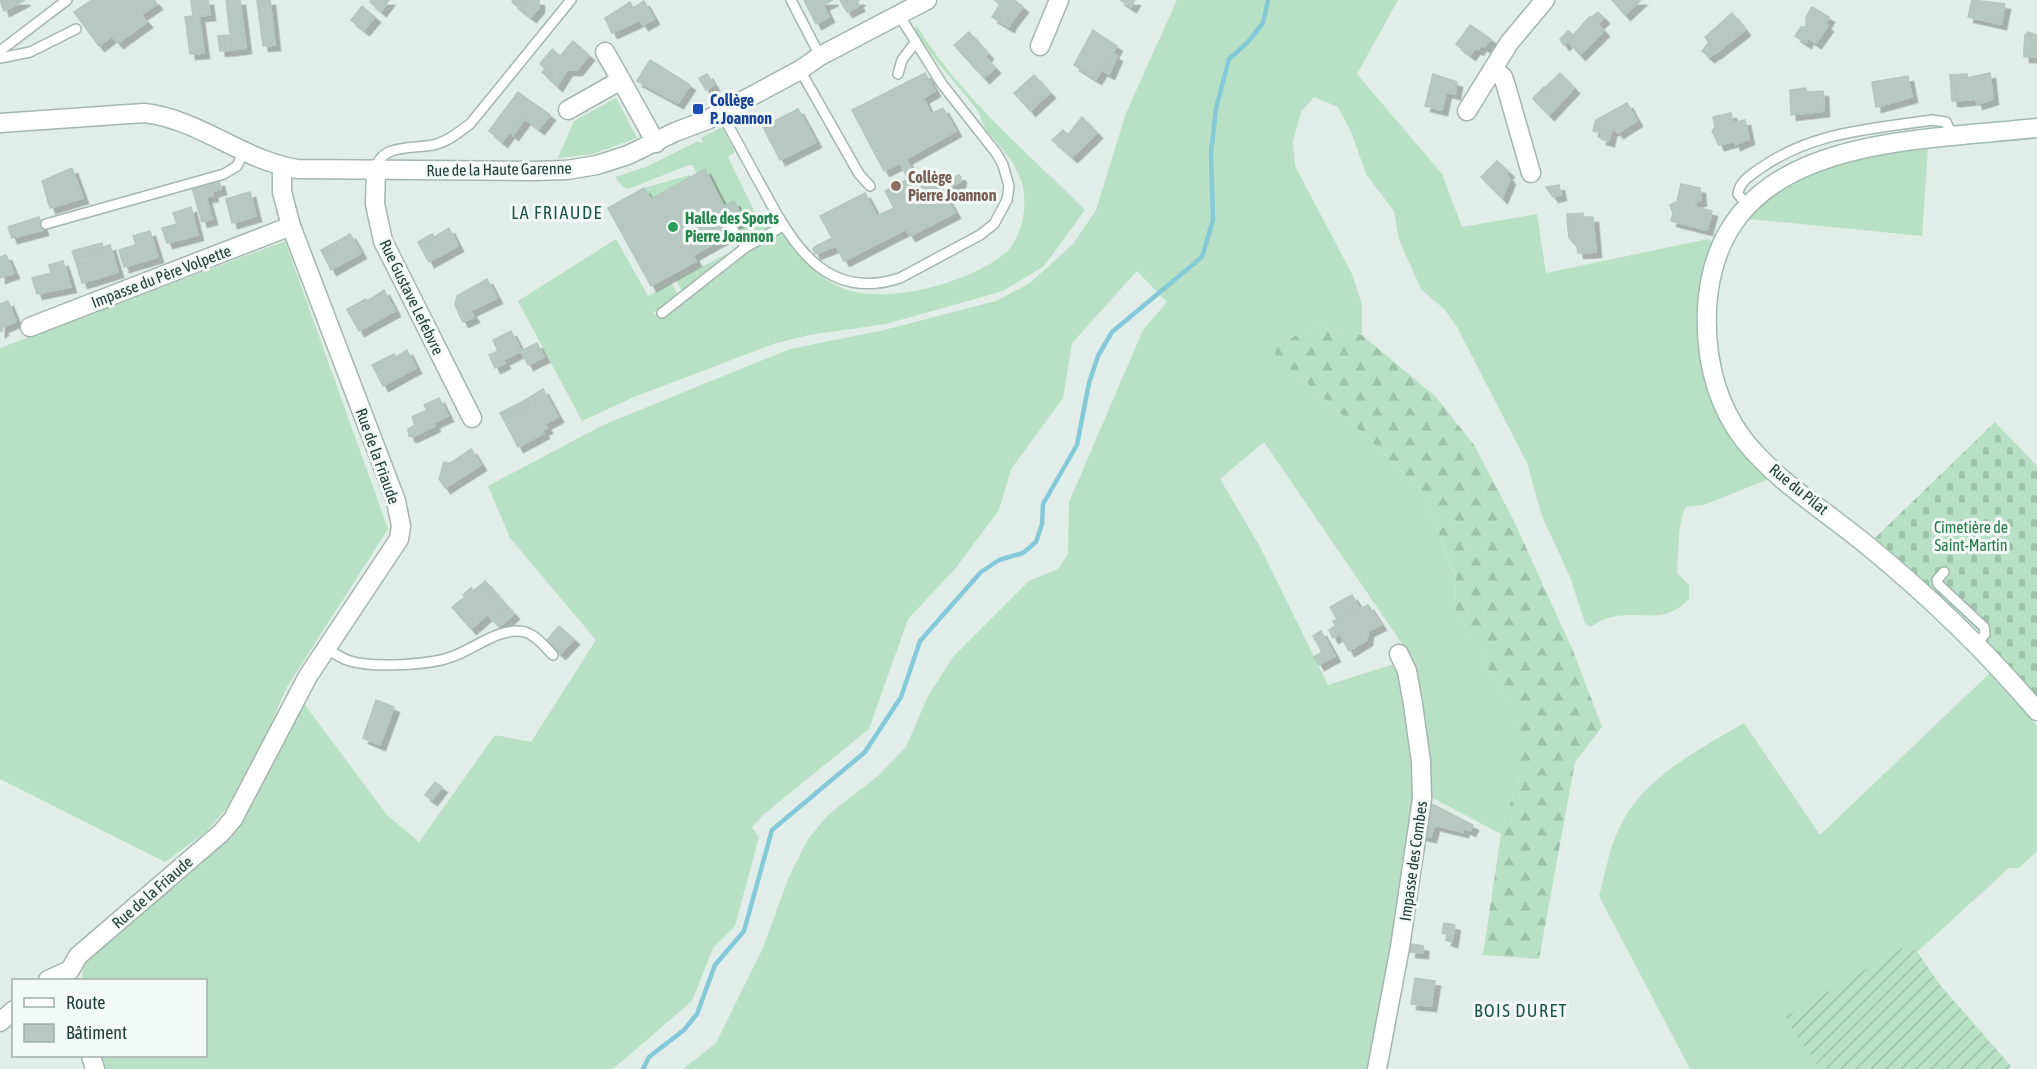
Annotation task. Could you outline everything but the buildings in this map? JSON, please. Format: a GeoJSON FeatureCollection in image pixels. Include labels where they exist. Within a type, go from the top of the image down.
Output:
{"type":"FeatureCollection","features":[{"type":"Feature","properties":{"kind":"street","name":"Rue de la Haute Garenne"},"geometry":{"type":"LineString","coordinates":[[282,166],[567,170],[628,156],[721,112],[800,70],[820,56],[927,0]]}},
{"type":"Feature","properties":{"kind":"street"},"geometry":{"type":"LineString","coordinates":[[1040,46],[1059,0]]}},
{"type":"Feature","properties":{"kind":"street"},"geometry":{"type":"LineString","coordinates":[[1467,111],[1509,43],[1545,0]]}},
{"type":"Feature","properties":{"kind":"street"},"geometry":{"type":"LineString","coordinates":[[605,52],[656,142]]}},
{"type":"Feature","properties":{"kind":"street"},"geometry":{"type":"LineString","coordinates":[[1493,69],[1503,77],[1531,173]]}},
{"type":"Feature","properties":{"kind":"street"},"geometry":{"type":"LineString","coordinates":[[568,110],[621,80]]}},
{"type":"Feature","properties":{"kind":"street"},"geometry":{"type":"LineString","coordinates":[[0,123],[154,114],[188,124],[244,151],[282,166]]}},
{"type":"Feature","properties":{"kind":"street","name":"Rue du Pilat"},"geometry":{"type":"LineString","coordinates":[[2037,128],[1888,145],[1829,156],[1801,166],[1747,205],[1737,216],[1719,248],[1708,297],[1708,355],[1728,414],[1744,439],[1768,465],[1903,575],[1977,644],[2037,711]]}},
{"type":"Feature","properties":{"kind":"street","name":"Rue de la Friaude"},"geometry":{"type":"LineString","coordinates":[[71,975],[78,956],[221,833],[233,819],[245,801],[296,695],[399,539],[402,526],[396,501],[291,226],[282,192],[282,166]]}},
{"type":"Feature","properties":{"kind":"street","name":"Rue Gustave Lefebvre"},"geometry":{"type":"LineString","coordinates":[[376,169],[375,204],[383,241],[472,418]]}},
{"type":"Feature","properties":{"kind":"street","name":"Impasse du Père Volpette"},"geometry":{"type":"LineString","coordinates":[[30,327],[291,226]]}},
{"type":"Feature","properties":{"kind":"street","name":"Impasse des Combes"},"geometry":{"type":"LineString","coordinates":[[1377,1069],[1400,947],[1422,799],[1421,762],[1413,704],[1407,671],[1399,654]]}},
{"type":"Feature","properties":{"kind":"street"},"geometry":{"type":"LineString","coordinates":[[56,979],[71,975]]}},
{"type":"Feature","properties":{"kind":"street"},"geometry":{"type":"LineString","coordinates":[[0,1022],[12,1012]]}},
{"type":"Feature","properties":{"kind":"lane"},"geometry":{"type":"LineString","coordinates":[[0,51],[67,0]]}},
{"type":"Feature","properties":{"kind":"lane"},"geometry":{"type":"LineString","coordinates":[[376,169],[377,161],[388,152],[439,143],[453,137],[470,124],[571,0]]}},
{"type":"Feature","properties":{"kind":"lane"},"geometry":{"type":"LineString","coordinates":[[791,0],[820,56]]}},
{"type":"Feature","properties":{"kind":"lane"},"geometry":{"type":"LineString","coordinates":[[721,112],[783,226],[800,249],[823,271],[852,284],[869,286],[900,278],[980,236],[994,224],[1007,200],[1009,186],[1004,165],[942,84],[899,15]]}},
{"type":"Feature","properties":{"kind":"lane"},"geometry":{"type":"LineString","coordinates":[[0,58],[30,52],[76,29]]}},
{"type":"Feature","properties":{"kind":"lane"},"geometry":{"type":"LineString","coordinates":[[898,74],[903,60],[915,43]]}},
{"type":"Feature","properties":{"kind":"lane"},"geometry":{"type":"LineString","coordinates":[[800,70],[859,174],[870,186]]}},
{"type":"Feature","properties":{"kind":"lane"},"geometry":{"type":"LineString","coordinates":[[46,224],[224,174],[237,166],[244,151]]}},
{"type":"Feature","properties":{"kind":"lane"},"geometry":{"type":"LineString","coordinates":[[730,226],[746,247]]}},
{"type":"Feature","properties":{"kind":"lane"},"geometry":{"type":"LineString","coordinates":[[662,313],[746,247],[783,226]]}},
{"type":"Feature","properties":{"kind":"lane"},"geometry":{"type":"LineString","coordinates":[[1944,572],[1937,580],[1938,584],[1984,627],[1985,634],[1977,644]]}},
{"type":"Feature","properties":{"kind":"lane"},"geometry":{"type":"LineString","coordinates":[[326,648],[339,657],[369,664],[435,661],[451,658],[512,632],[525,632],[535,637],[553,655]]}},
{"type":"Feature","properties":{"kind":"green space"},"geometry":{"type":"Polygon","coordinates":[[[1177,0],[1398,0],[1357,74],[1442,174],[1462,227],[1537,214],[1546,273],[1708,239],[1713,242],[1703,283],[1698,329],[1702,374],[1718,413],[1771,478],[1704,505],[1686,507],[1680,529],[1677,573],[1689,585],[1689,599],[1679,607],[1661,615],[1623,615],[1603,620],[1590,627],[1585,623],[1570,577],[1542,516],[1527,463],[1457,327],[1445,310],[1421,289],[1399,240],[1394,211],[1366,174],[1352,134],[1338,107],[1314,97],[1301,112],[1293,141],[1295,166],[1352,274],[1362,305],[1362,335],[1348,335],[1313,325],[1288,340],[1276,364],[1294,371],[1370,440],[1423,494],[1456,578],[1455,609],[1520,726],[1520,773],[1501,834],[1427,795],[1405,648],[1264,442],[1220,479],[1259,545],[1328,685],[1391,665],[1401,671],[1419,799],[1370,1069],[683,1069],[716,1043],[762,950],[789,877],[808,839],[828,815],[879,775],[906,747],[928,696],[953,657],[1029,581],[1058,569],[1068,554],[1069,502],[1143,330],[1167,302],[1137,271],[1072,343],[1063,398],[1011,469],[999,510],[955,569],[908,619],[869,729],[764,814],[752,827],[759,837],[735,926],[713,948],[692,1001],[613,1069],[104,1069],[101,1057],[207,1057],[207,979],[82,979],[83,967],[90,956],[236,830],[297,707],[305,705],[387,815],[419,842],[495,735],[531,742],[596,640],[510,538],[488,486],[603,425],[790,349],[884,330],[996,301],[1030,283],[1073,244],[1096,210],[1126,113],[1177,0]]]}},
{"type":"Feature","properties":{"kind":"green space"},"geometry":{"type":"Polygon","coordinates":[[[917,26],[953,77],[995,123],[1085,210],[1044,266],[1003,291],[886,324],[809,335],[773,344],[634,397],[582,421],[518,301],[616,239],[648,296],[671,283],[678,294],[652,314],[674,312],[673,310],[759,243],[779,233],[788,240],[810,267],[828,281],[841,288],[866,294],[907,292],[950,282],[988,265],[1010,248],[1016,239],[1023,218],[1024,195],[1019,175],[1009,157],[987,131],[977,110],[921,39],[914,28],[917,26]]]}},
{"type":"Feature","properties":{"kind":"green space"},"geometry":{"type":"Polygon","coordinates":[[[616,98],[637,138],[593,154],[558,158],[574,121],[616,98]]]}},
{"type":"Feature","properties":{"kind":"green space"},"geometry":{"type":"Polygon","coordinates":[[[722,127],[735,152],[728,157],[759,221],[764,225],[774,223],[769,229],[752,238],[741,234],[734,224],[743,219],[734,201],[724,206],[705,170],[697,174],[692,165],[689,165],[628,189],[623,187],[615,177],[646,167],[698,141],[703,142],[701,138],[722,127]]]}},
{"type":"Feature","properties":{"kind":"green space"},"geometry":{"type":"Polygon","coordinates":[[[1928,148],[1922,236],[1749,219],[1767,201],[1787,187],[1831,166],[1878,154],[1928,148]]]}},
{"type":"Feature","properties":{"kind":"green space"},"geometry":{"type":"Polygon","coordinates":[[[689,175],[692,177],[651,199],[644,188],[689,175]]]}},
{"type":"Feature","properties":{"kind":"green space"},"geometry":{"type":"Polygon","coordinates":[[[285,241],[388,529],[287,687],[240,794],[206,832],[165,862],[0,779],[0,348],[285,241]]]}},
{"type":"Feature","properties":{"kind":"green space"},"geometry":{"type":"Polygon","coordinates":[[[734,250],[682,291],[676,280],[734,250]]]}},
{"type":"Feature","properties":{"kind":"green space"},"geometry":{"type":"Polygon","coordinates":[[[1313,325],[1348,335],[1362,335],[1436,397],[1474,445],[1513,519],[1573,651],[1602,727],[1575,762],[1539,959],[1483,955],[1501,834],[1520,773],[1520,726],[1455,609],[1456,577],[1423,494],[1370,440],[1294,371],[1276,365],[1275,348],[1313,325]]]}},
{"type":"Feature","properties":{"kind":"green space","name":"Cimetière de Saint-Martin"},"geometry":{"type":"Polygon","coordinates":[[[1995,422],[2037,466],[2037,698],[1974,626],[1875,538],[1995,422]]]}},
{"type":"Feature","properties":{"kind":"green space"},"geometry":{"type":"Polygon","coordinates":[[[1991,672],[2037,726],[2037,851],[2019,868],[2009,868],[1917,952],[1911,944],[1786,1017],[1820,1069],[1690,1069],[1599,896],[1612,845],[1629,811],[1657,780],[1673,767],[1744,723],[1820,835],[1991,672]]]}},
{"type":"Feature","properties":{"kind":"green space"},"geometry":{"type":"Polygon","coordinates":[[[1911,943],[1940,985],[2011,1066],[2009,1069],[1820,1069],[1785,1017],[1911,943]]]}},
{"type":"Feature","properties":{"kind":"waterway"},"geometry":{"type":"LineString","coordinates":[[643,1069],[649,1057],[684,1030],[697,1014],[715,965],[744,931],[772,830],[865,752],[901,697],[920,641],[981,572],[999,560],[1023,553],[1036,542],[1042,524],[1043,504],[1077,445],[1089,383],[1098,356],[1112,332],[1202,257],[1213,220],[1211,153],[1216,108],[1229,59],[1247,43],[1263,23],[1268,0]]}},
{"type":"Feature","properties":{"kind":"place","name":"Collège P. Joannon"},"geometry":{"type":"Point","coordinates":[698,109]}},
{"type":"Feature","properties":{"kind":"place","name":"Collège Pierre Joannon"},"geometry":{"type":"Point","coordinates":[896,186]}},
{"type":"Feature","properties":{"kind":"place","name":"Halle des Sports Pierre Joannon"},"geometry":{"type":"Point","coordinates":[673,227]}},
{"type":"Feature","properties":{"kind":"district","name":"LA FRIAUDE"},"geometry":{"type":"Point","coordinates":[557,213]}},
{"type":"Feature","properties":{"kind":"district","name":"BOIS DURET"},"geometry":{"type":"Point","coordinates":[1521,1011]}}]}
